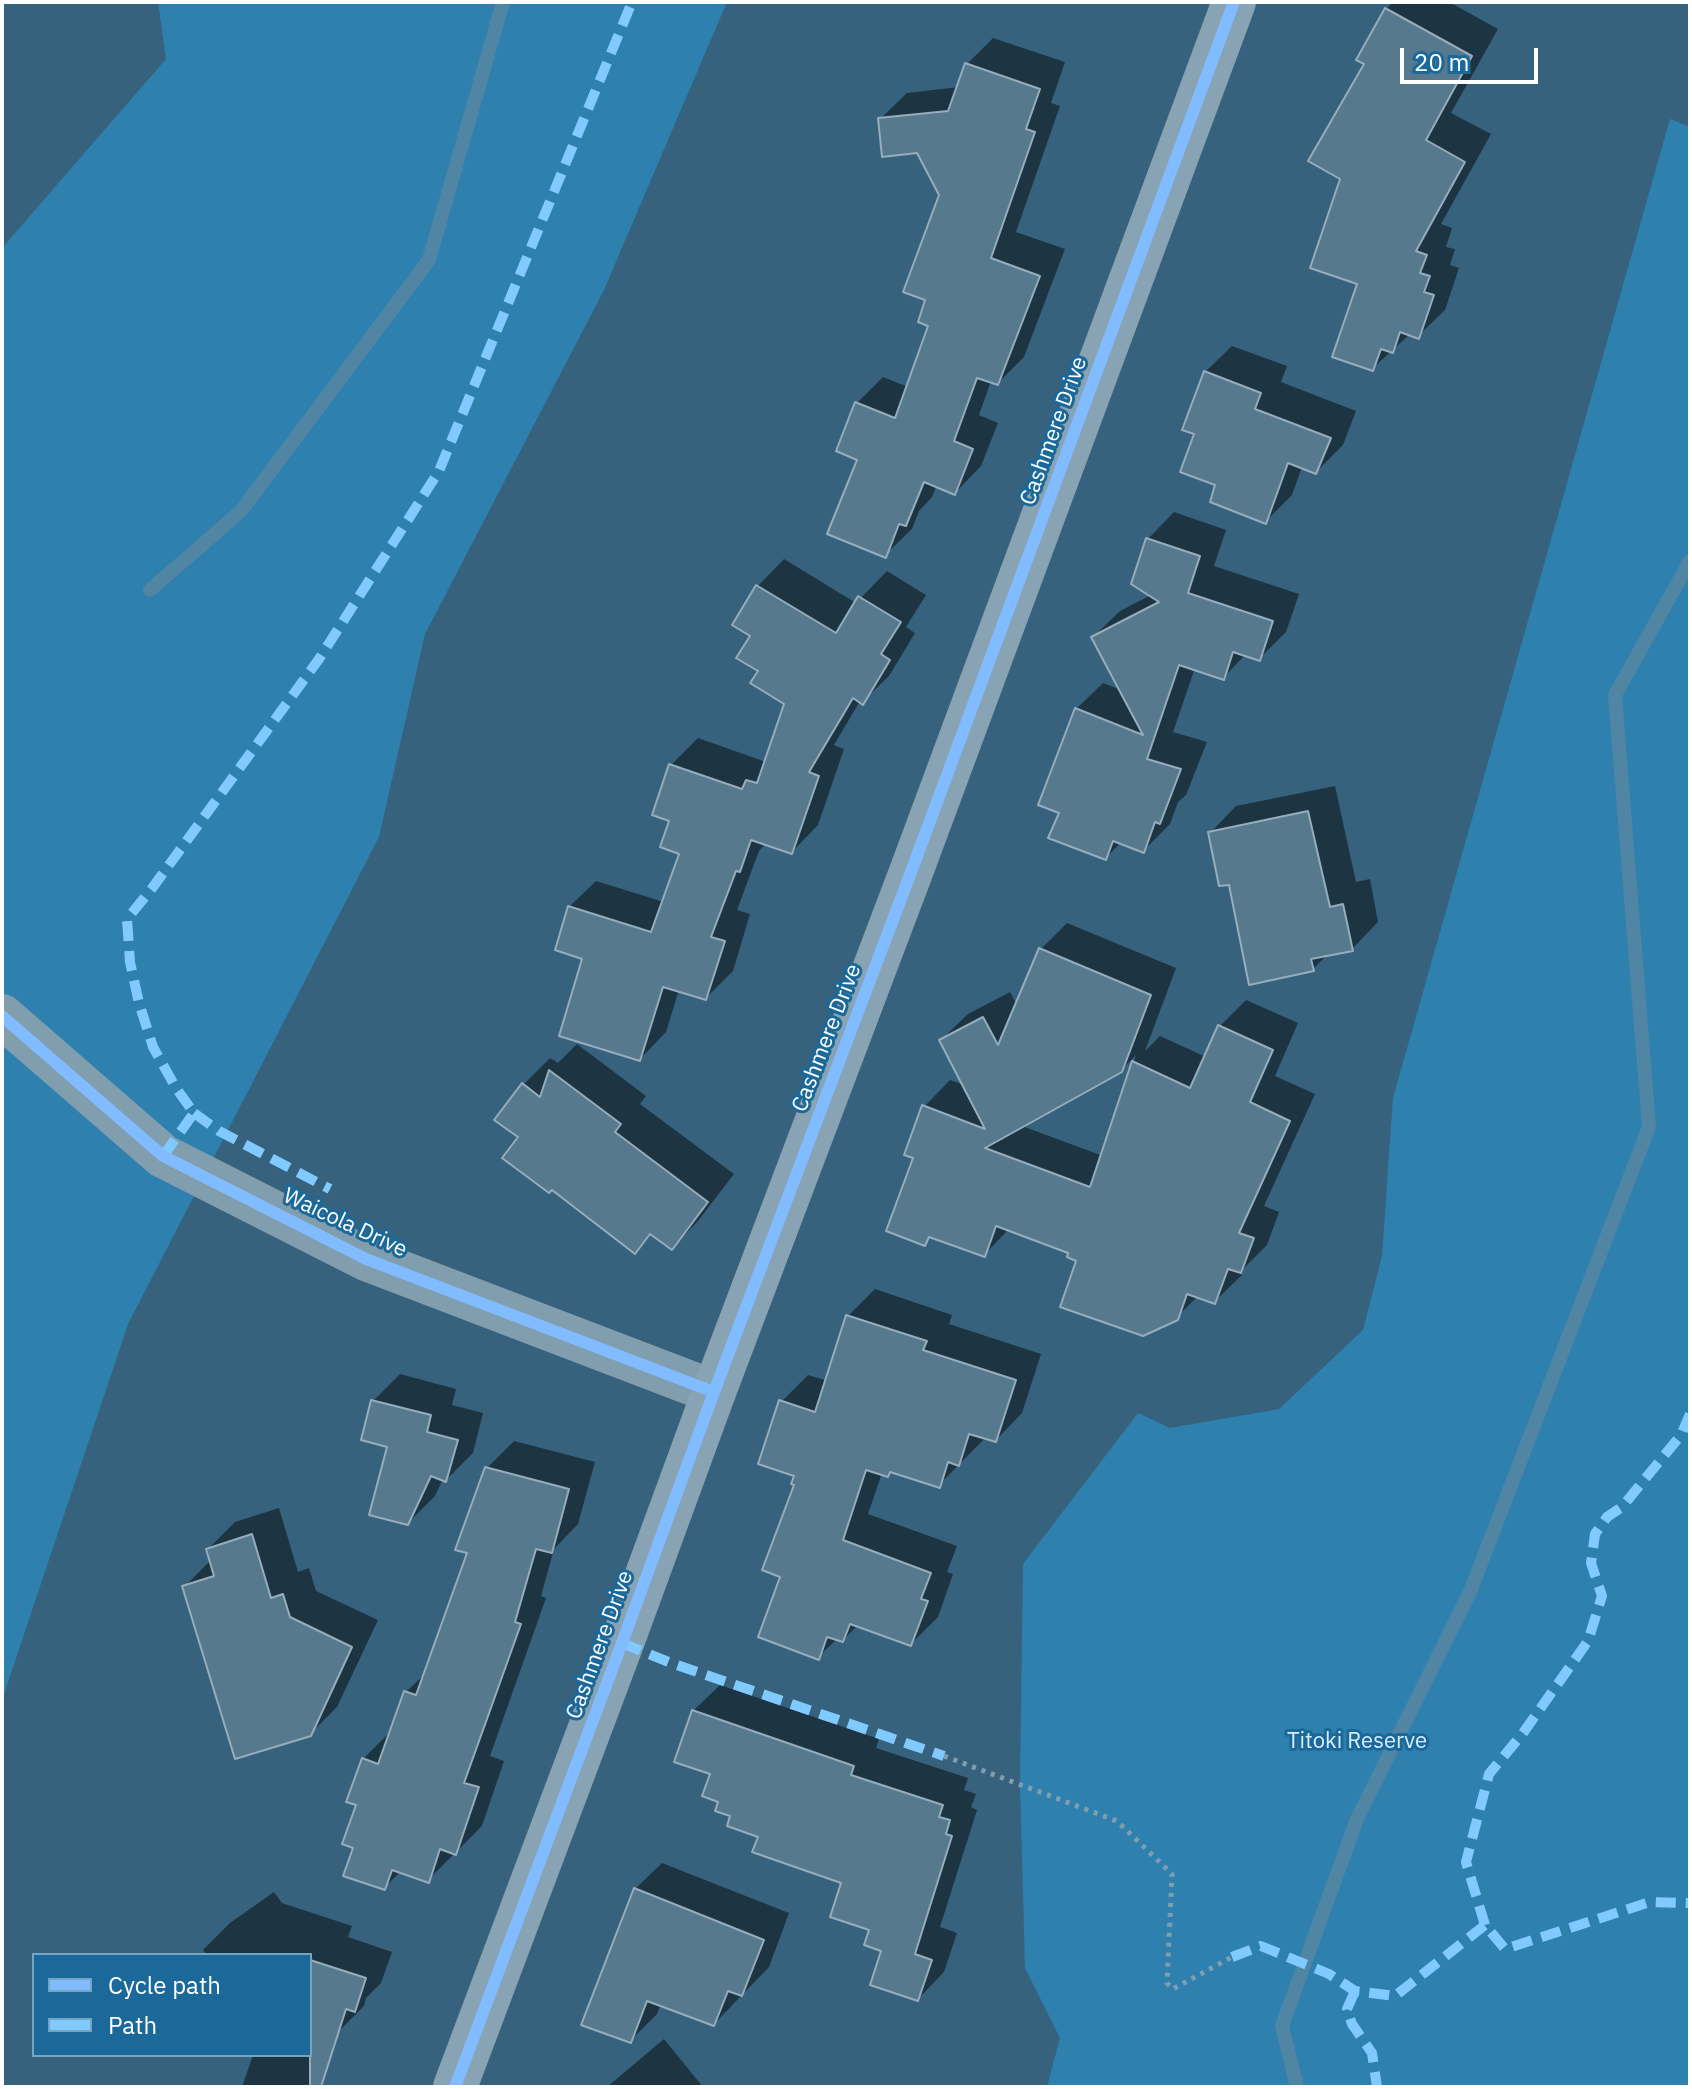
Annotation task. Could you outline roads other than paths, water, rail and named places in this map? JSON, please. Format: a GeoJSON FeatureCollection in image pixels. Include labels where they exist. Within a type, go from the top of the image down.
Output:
{"type":"FeatureCollection","features":[{"type":"Feature","properties":{"kind":"street","name":"Cashmere Drive"},"geometry":{"type":"LineString","coordinates":[[455,2087],[917,858],[1234,2]]}},
{"type":"Feature","properties":{"kind":"street","name":"Waicola Drive"},"geometry":{"type":"LineString","coordinates":[[2,1016],[163,1156],[366,1259],[714,1392]]}},
{"type":"Feature","properties":{"kind":"waterway"},"geometry":{"type":"LineString","coordinates":[[150,590],[241,511],[429,260],[503,2]]}},
{"type":"Feature","properties":{"kind":"waterway"},"geometry":{"type":"LineString","coordinates":[[1297,2087],[1282,2026],[1357,1819],[1470,1592],[1649,1127],[1615,695],[1690,561]]}},
{"type":"Feature","properties":{"kind":"park label","name":"Titoki Reserve"},"geometry":{"type":"Point","coordinates":[1357,1742]}}]}
